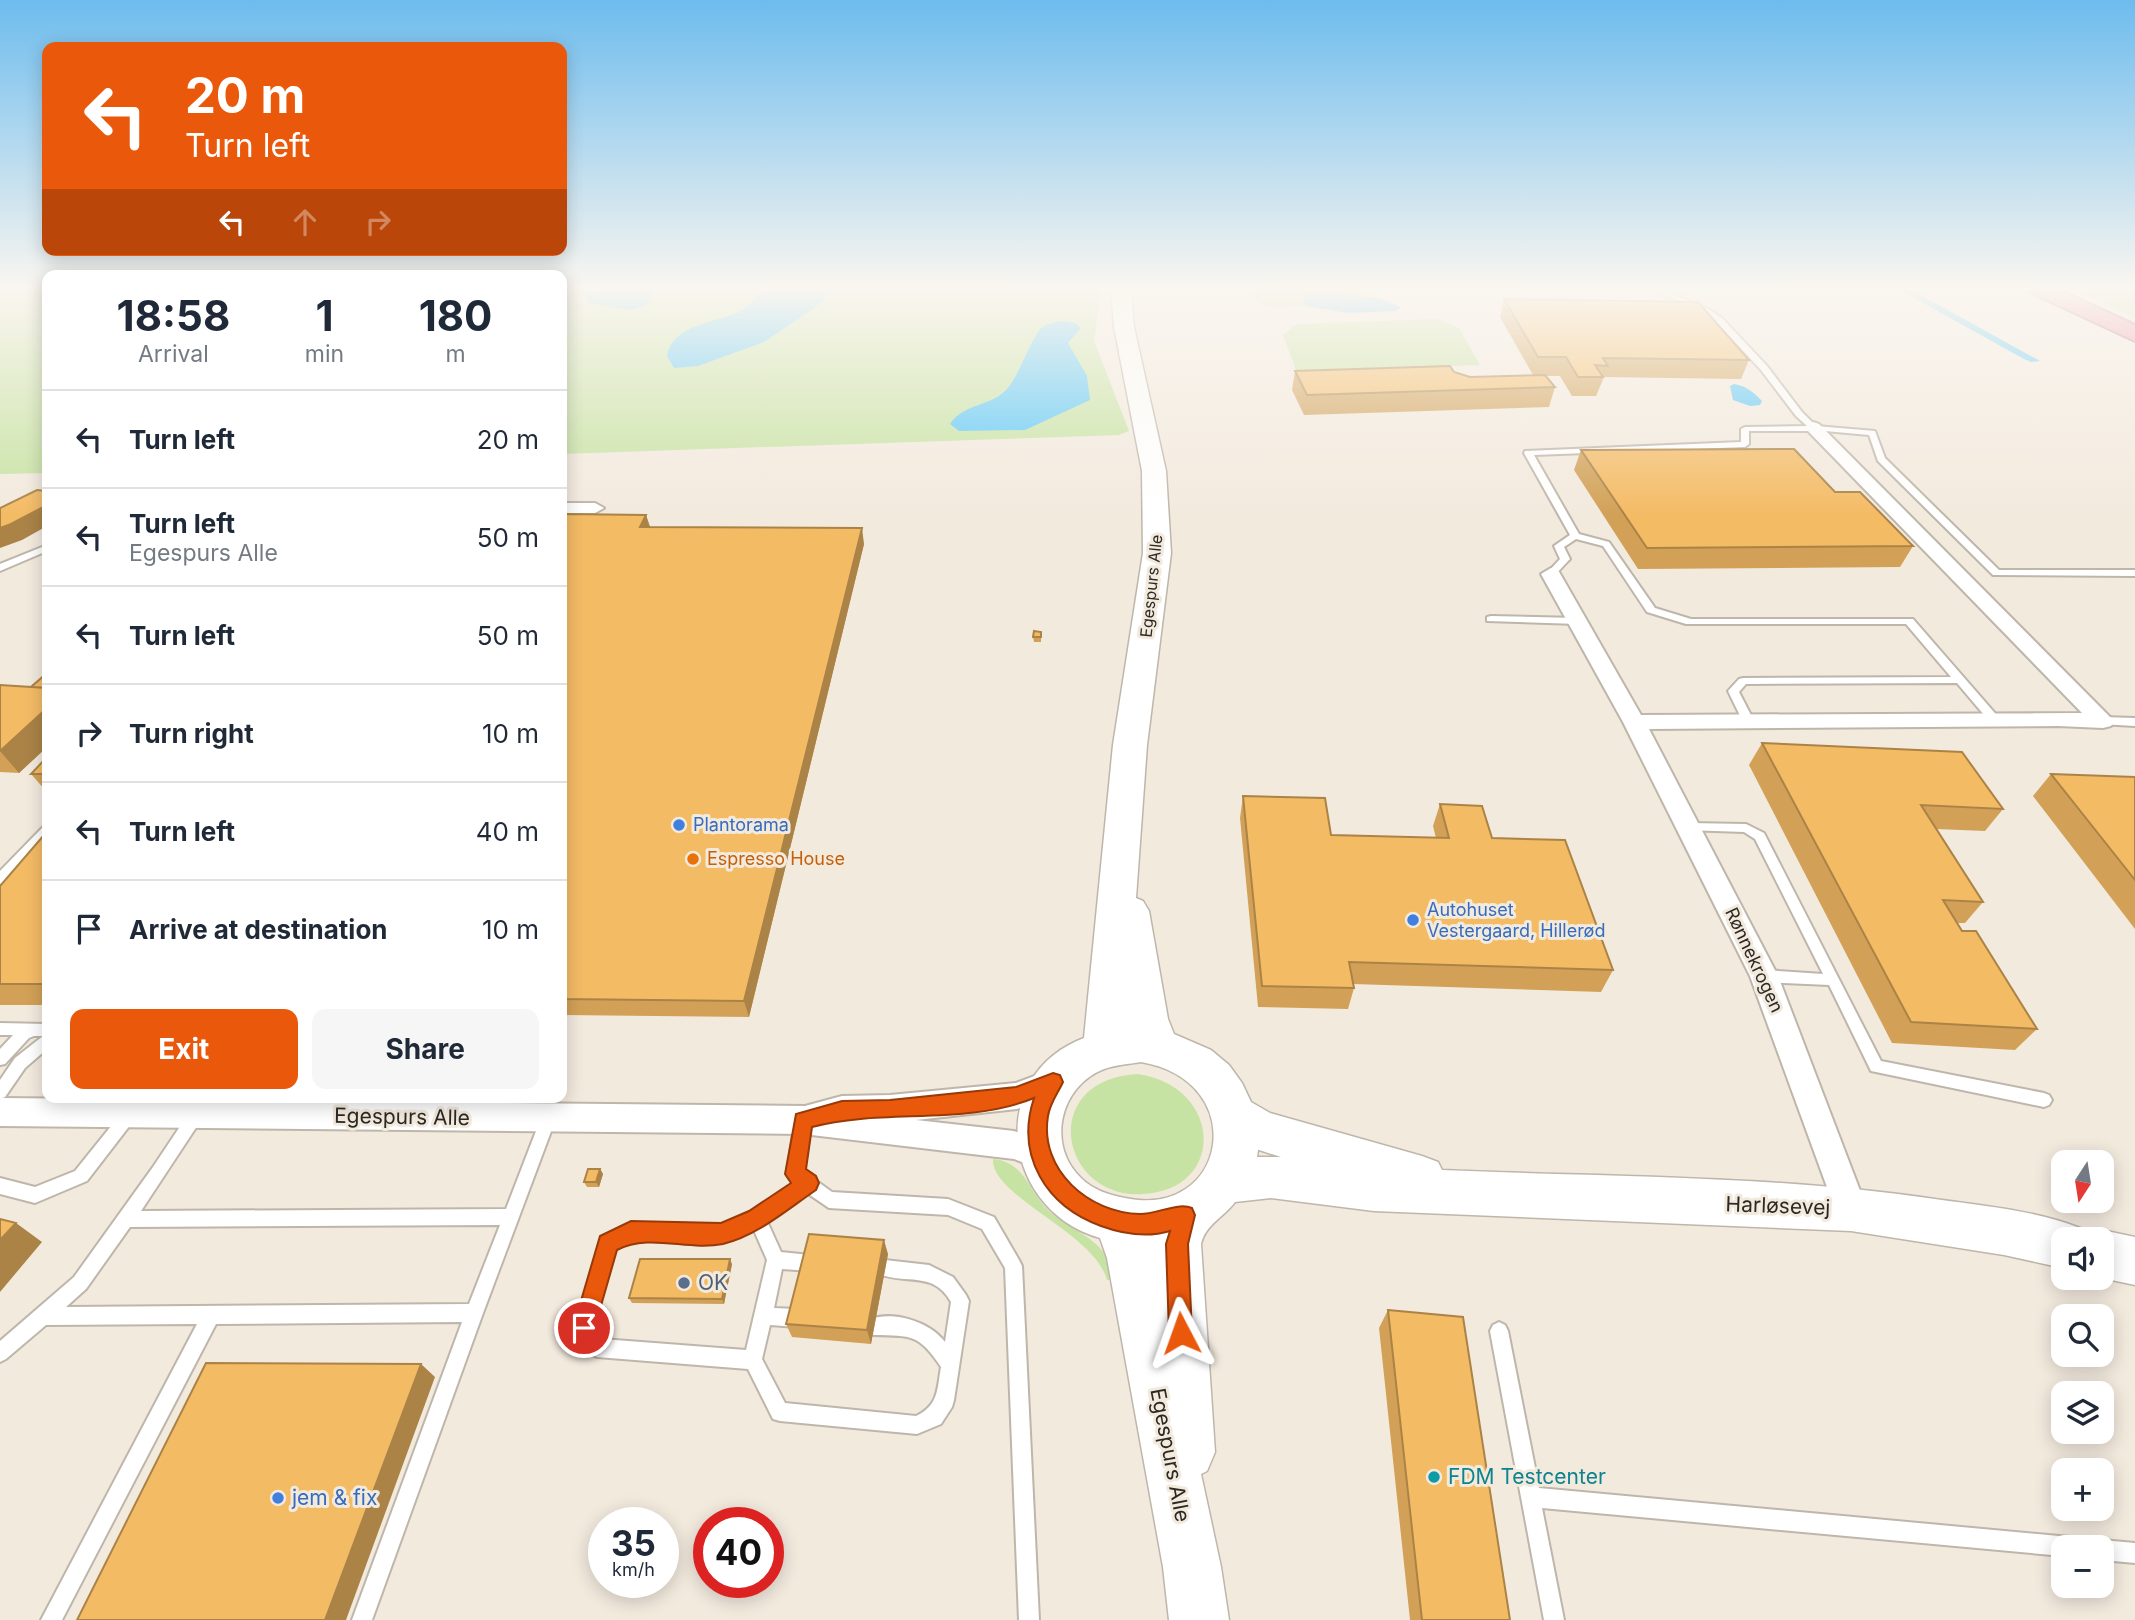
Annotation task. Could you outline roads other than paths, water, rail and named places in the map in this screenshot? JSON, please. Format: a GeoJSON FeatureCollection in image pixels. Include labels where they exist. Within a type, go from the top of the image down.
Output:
{"type":"FeatureCollection","features":[{"type":"Feature","properties":{"kind":"street","name":"Egespurs Alle"},"geometry":{"type":"LineString","coordinates":[[1104,1048],[1130,745],[1155,574],[1158,521],[1154,471],[1132,364]]}},
{"type":"Feature","properties":{"kind":"street"},"geometry":{"type":"LineString","coordinates":[[1813,427],[2104,721]]}},
{"type":"Feature","properties":{"kind":"street"},"geometry":{"type":"LineString","coordinates":[[567,508],[595,508]]}},
{"type":"Feature","properties":{"kind":"street","name":"Rønnekrogen"},"geometry":{"type":"LineString","coordinates":[[1551,574],[1634,722],[1764,976],[1851,1209]]}},
{"type":"Feature","properties":{"kind":"street"},"geometry":{"type":"LineString","coordinates":[[1634,722],[1994,719],[2104,721]]}},
{"type":"Feature","properties":{"kind":"street","name":"Egespurs Alle"},"geometry":{"type":"LineString","coordinates":[[1123,843],[1134,940],[1147,1018],[1159,1047]]}},
{"type":"Feature","properties":{"kind":"street"},"geometry":{"type":"LineString","coordinates":[[1122,1045],[1159,1047],[1198,1065],[1226,1096],[1235,1116],[1237,1138],[1234,1160],[1225,1181],[1208,1201],[1185,1215],[1163,1222],[1118,1222],[1091,1212],[1068,1197],[1051,1177],[1040,1154],[1038,1116],[1053,1082],[1084,1055],[1122,1045]]}},
{"type":"Feature","properties":{"kind":"street","name":"Egespurs Alle"},"geometry":{"type":"LineString","coordinates":[[803,1120],[842,1110],[890,1109],[1017,1096],[1053,1082]]}},
{"type":"Feature","properties":{"kind":"street","name":"Egespurs Alle"},"geometry":{"type":"LineString","coordinates":[[0,1112],[129,1115],[185,1109],[548,1118],[803,1120],[845,1128],[1014,1145],[1040,1154]]}},
{"type":"Feature","properties":{"kind":"street","name":"Harløsevej"},"geometry":{"type":"LineString","coordinates":[[1235,1116],[1259,1130],[1297,1142],[1400,1172],[1490,1194]]}},
{"type":"Feature","properties":{"kind":"street","name":"Harløsevej"},"geometry":{"type":"LineString","coordinates":[[1225,1181],[1271,1177],[1374,1189],[1851,1209],[2004,1232],[2051,1242]]}},
{"type":"Feature","properties":{"kind":"street","name":"Egespurs Alle"},"geometry":{"type":"LineString","coordinates":[[1185,1215],[1177,1244],[1177,1282],[1195,1594]]}},
{"type":"Feature","properties":{"kind":"street","name":"Egespurs Alle"},"geometry":{"type":"LineString","coordinates":[[1118,1222],[1131,1258],[1195,1594]]}},
{"type":"Feature","properties":{"kind":"street"},"geometry":{"type":"LineString","coordinates":[[2114,1257],[2135,1261]]}},
{"type":"Feature","properties":{"kind":"lane"},"geometry":{"type":"LineString","coordinates":[[1760,364],[1799,414],[1813,427]]}},
{"type":"Feature","properties":{"kind":"lane"},"geometry":{"type":"LineString","coordinates":[[1994,719],[1909,621],[1690,622],[1651,610],[1606,544],[1575,536],[1528,453],[1745,444],[1745,429],[1813,427],[1872,433],[1881,459],[1996,573],[2135,573]]}},
{"type":"Feature","properties":{"kind":"lane"},"geometry":{"type":"LineString","coordinates":[[1551,574],[1565,559],[1559,546],[1575,536]]}},
{"type":"Feature","properties":{"kind":"lane"},"geometry":{"type":"LineString","coordinates":[[0,568],[42,550]]}},
{"type":"Feature","properties":{"kind":"lane"},"geometry":{"type":"LineString","coordinates":[[1491,619],[1578,621]]}},
{"type":"Feature","properties":{"kind":"lane"},"geometry":{"type":"LineString","coordinates":[[1748,721],[1733,691],[1743,681],[1960,680]]}},
{"type":"Feature","properties":{"kind":"lane"},"geometry":{"type":"LineString","coordinates":[[2104,721],[2135,722]]}},
{"type":"Feature","properties":{"kind":"lane"},"geometry":{"type":"LineString","coordinates":[[1689,827],[1746,828],[1760,836],[1876,1066],[2044,1100]]}},
{"type":"Feature","properties":{"kind":"lane"},"geometry":{"type":"LineString","coordinates":[[0,879],[42,835]]}},
{"type":"Feature","properties":{"kind":"lane"},"geometry":{"type":"LineString","coordinates":[[1764,976],[1833,980]]}},
{"type":"Feature","properties":{"kind":"lane"},"geometry":{"type":"LineString","coordinates":[[0,1029],[39,1030]]}},
{"type":"Feature","properties":{"kind":"lane"},"geometry":{"type":"LineString","coordinates":[[0,1059],[14,1043],[39,1030]]}},
{"type":"Feature","properties":{"kind":"lane"},"geometry":{"type":"LineString","coordinates":[[0,1092],[20,1063],[42,1045]]}},
{"type":"Feature","properties":{"kind":"lane"},"geometry":{"type":"LineString","coordinates":[[0,1353],[80,1283],[126,1219],[185,1109]]}},
{"type":"Feature","properties":{"kind":"lane"},"geometry":{"type":"LineString","coordinates":[[0,1186],[35,1195],[80,1176],[129,1115]]}},
{"type":"Feature","properties":{"kind":"lane"},"geometry":{"type":"LineString","coordinates":[[362,1620],[548,1118]]}},
{"type":"Feature","properties":{"kind":"lane"},"geometry":{"type":"LineString","coordinates":[[803,1120],[795,1174],[829,1200],[948,1207],[988,1223],[1013,1266],[1029,1620]]}},
{"type":"Feature","properties":{"kind":"lane"},"geometry":{"type":"LineString","coordinates":[[753,1360],[597,1348],[584,1328],[608,1243],[631,1232],[722,1234],[757,1218],[808,1183]]}},
{"type":"Feature","properties":{"kind":"lane"},"geometry":{"type":"LineString","coordinates":[[126,1219],[511,1217]]}},
{"type":"Feature","properties":{"kind":"lane"},"geometry":{"type":"LineString","coordinates":[[757,1218],[776,1260],[753,1360],[780,1412],[916,1425],[934,1417],[945,1400],[960,1301],[954,1288],[945,1280],[926,1271],[885,1268]]}},
{"type":"Feature","properties":{"kind":"lane"},"geometry":{"type":"LineString","coordinates":[[776,1260],[810,1263]]}},
{"type":"Feature","properties":{"kind":"lane"},"geometry":{"type":"LineString","coordinates":[[42,1316],[474,1312]]}},
{"type":"Feature","properties":{"kind":"lane"},"geometry":{"type":"LineString","coordinates":[[51,1620],[211,1315]]}},
{"type":"Feature","properties":{"kind":"lane"},"geometry":{"type":"LineString","coordinates":[[763,1316],[797,1318]]}},
{"type":"Feature","properties":{"kind":"lane"},"geometry":{"type":"LineString","coordinates":[[874,1326],[913,1326],[932,1336],[950,1365]]}},
{"type":"Feature","properties":{"kind":"lane"},"geometry":{"type":"LineString","coordinates":[[1499,1331],[1554,1620]]}},
{"type":"Feature","properties":{"kind":"lane"},"geometry":{"type":"LineString","coordinates":[[1530,1497],[2051,1545]]}},
{"type":"Feature","properties":{"kind":"lane"},"geometry":{"type":"LineString","coordinates":[[2114,1551],[2135,1553]]}},
{"type":"Feature","properties":{"kind":"water"},"geometry":{"type":"Polygon","coordinates":[[[671,364],[705,364],[698,366],[674,368],[671,364]]]}},
{"type":"Feature","properties":{"kind":"water"},"geometry":{"type":"Polygon","coordinates":[[[1022,364],[1080,364],[1087,376],[1090,400],[1025,430],[959,431],[950,424],[955,417],[969,409],[999,396],[1022,364]]]}},
{"type":"Feature","properties":{"kind":"water"},"geometry":{"type":"Polygon","coordinates":[[[1734,384],[1753,392],[1762,401],[1760,405],[1750,406],[1733,400],[1730,386],[1734,384]]]}},
{"type":"Feature","properties":{"kind":"place","name":"Plantorama"},"geometry":{"type":"Point","coordinates":[679,825]}},
{"type":"Feature","properties":{"kind":"place","name":"Espresso House"},"geometry":{"type":"Point","coordinates":[693,859]}},
{"type":"Feature","properties":{"kind":"place","name":"Autohuset Vestergaard, Hillerød"},"geometry":{"type":"Point","coordinates":[1413,920]}},
{"type":"Feature","properties":{"kind":"place","name":"OK"},"geometry":{"type":"Point","coordinates":[684,1283]}},
{"type":"Feature","properties":{"kind":"place","name":"FDM Testcenter"},"geometry":{"type":"Point","coordinates":[1434,1477]}},
{"type":"Feature","properties":{"kind":"place","name":"jem & fix"},"geometry":{"type":"Point","coordinates":[278,1498]}}]}
